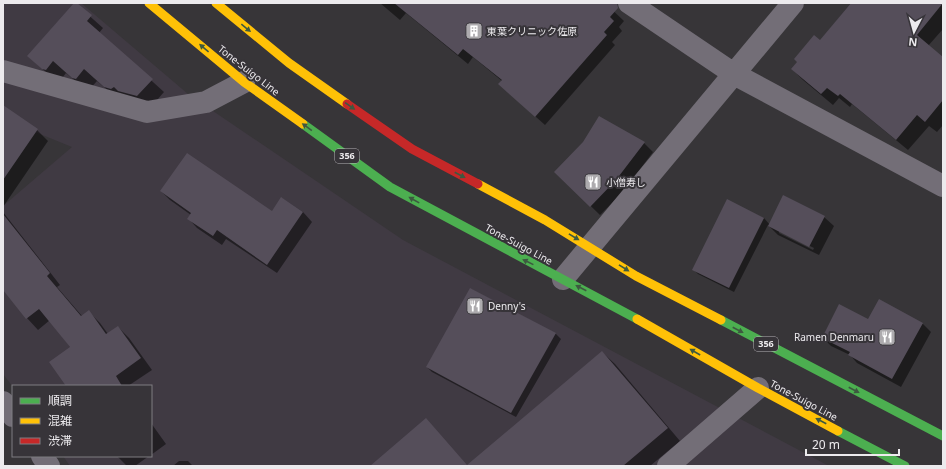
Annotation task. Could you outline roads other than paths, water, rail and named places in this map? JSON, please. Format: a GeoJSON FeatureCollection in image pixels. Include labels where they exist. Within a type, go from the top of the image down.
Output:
{"type":"FeatureCollection","features":[{"type":"Feature","properties":{"kind":"highway","name":"Tone-Suigo Line"},"geometry":{"type":"LineString","coordinates":[[149,3],[244,82],[390,187],[520,258],[607,302],[758,388],[905,466]]}},
{"type":"Feature","properties":{"kind":"highway","name":"356"},"geometry":{"type":"LineString","coordinates":[[216,3],[289,62],[412,149],[545,220],[636,276],[943,436]]}},
{"type":"Feature","properties":{"kind":"street"},"geometry":{"type":"LineString","coordinates":[[629,3],[734,74],[943,186]]}},
{"type":"Feature","properties":{"kind":"street"},"geometry":{"type":"LineString","coordinates":[[563,279],[591,248],[793,3]]}},
{"type":"Feature","properties":{"kind":"street"},"geometry":{"type":"LineString","coordinates":[[3,71],[148,112],[206,102],[244,82]]}},
{"type":"Feature","properties":{"kind":"street"},"geometry":{"type":"LineString","coordinates":[[668,466],[758,388]]}},
{"type":"Feature","properties":{"kind":"street"},"geometry":{"type":"LineString","coordinates":[[3,402],[12,415]]}},
{"type":"Feature","properties":{"kind":"street"},"geometry":{"type":"LineString","coordinates":[[43,457],[49,466]]}},
{"type":"Feature","properties":{"kind":"place","name":"東葉クリニック佐原"},"geometry":{"type":"Point","coordinates":[474,31]}},
{"type":"Feature","properties":{"kind":"place","name":"小僧寿し"},"geometry":{"type":"Point","coordinates":[593,182]}},
{"type":"Feature","properties":{"kind":"place","name":"Denny's"},"geometry":{"type":"Point","coordinates":[475,306]}},
{"type":"Feature","properties":{"kind":"place","name":"Ramen Denmaru"},"geometry":{"type":"Point","coordinates":[887,337]}}]}
